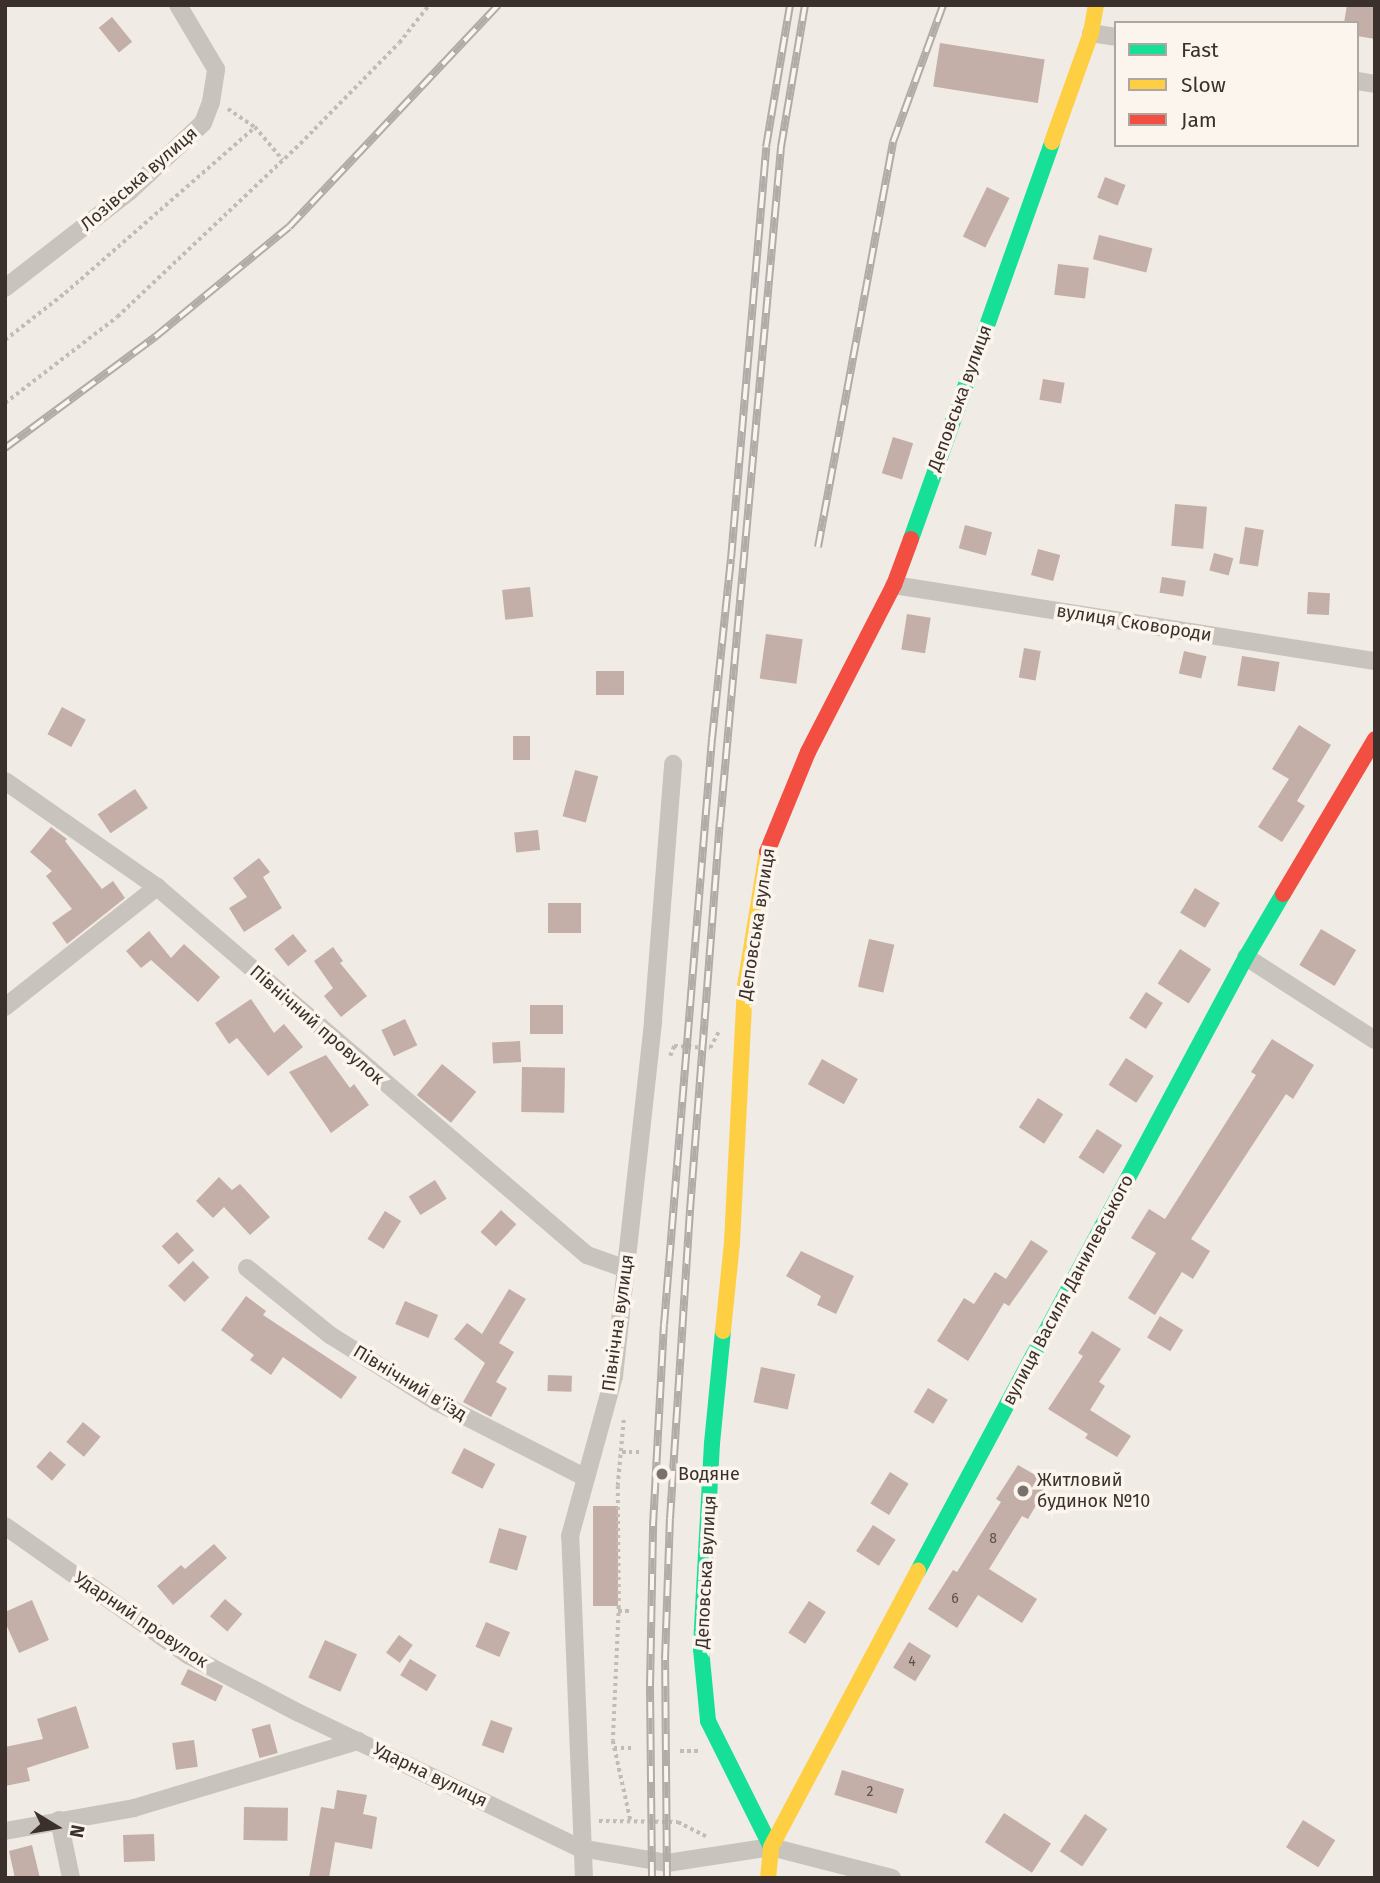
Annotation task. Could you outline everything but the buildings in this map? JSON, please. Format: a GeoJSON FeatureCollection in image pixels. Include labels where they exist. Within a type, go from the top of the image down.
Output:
{"type":"FeatureCollection","features":[{"type":"Feature","properties":{"kind":"street","name":"Лозівська вулиця"},"geometry":{"type":"LineString","coordinates":[[5,288],[130,191],[203,122],[211,102],[216,69],[178,5]]}},
{"type":"Feature","properties":{"kind":"street","name":"Деповська вулиця"},"geometry":{"type":"LineString","coordinates":[[771,1847],[708,1721],[701,1649],[712,1443],[732,1242],[745,986],[766,849],[808,752],[894,585],[1091,33],[1096,5]]}},
{"type":"Feature","properties":{"kind":"street"},"geometry":{"type":"LineString","coordinates":[[1091,33],[1114,37]]}},
{"type":"Feature","properties":{"kind":"street","name":"вулиця Сковороди"},"geometry":{"type":"LineString","coordinates":[[894,585],[1375,661]]}},
{"type":"Feature","properties":{"kind":"street","name":"вулиця Василя Данилевського"},"geometry":{"type":"LineString","coordinates":[[771,1847],[1246,957],[1375,739]]}},
{"type":"Feature","properties":{"kind":"street","name":"Північна вулиця"},"geometry":{"type":"LineString","coordinates":[[584,1878],[580,1848],[570,1536],[614,1376],[653,1020],[673,764]]}},
{"type":"Feature","properties":{"kind":"street","name":"Північний провулок"},"geometry":{"type":"LineString","coordinates":[[5,781],[157,887],[587,1255],[626,1269]]}},
{"type":"Feature","properties":{"kind":"street"},"geometry":{"type":"LineString","coordinates":[[5,1007],[157,887]]}},
{"type":"Feature","properties":{"kind":"street"},"geometry":{"type":"LineString","coordinates":[[1246,957],[1375,1041]]}},
{"type":"Feature","properties":{"kind":"street","name":"Північний в'їзд"},"geometry":{"type":"LineString","coordinates":[[247,1268],[330,1335],[438,1402],[586,1478]]}},
{"type":"Feature","properties":{"kind":"street","name":"Ударний провулок"},"geometry":{"type":"LineString","coordinates":[[5,1526],[188,1655],[358,1741]]}},
{"type":"Feature","properties":{"kind":"street","name":"Ударна вулиця"},"geometry":{"type":"LineString","coordinates":[[5,1831],[134,1808],[358,1741],[580,1848],[667,1863],[771,1847]]}},
{"type":"Feature","properties":{"kind":"street"},"geometry":{"type":"LineString","coordinates":[[59,1820],[71,1878]]}},
{"type":"Feature","properties":{"kind":"street"},"geometry":{"type":"LineString","coordinates":[[768,1878],[771,1847],[892,1878]]}},
{"type":"Feature","properties":{"kind":"path"},"geometry":{"type":"LineString","coordinates":[[5,403],[117,317],[284,160],[399,43],[429,5]]}},
{"type":"Feature","properties":{"kind":"path"},"geometry":{"type":"LineString","coordinates":[[211,102],[237,112],[256,127],[284,160]]}},
{"type":"Feature","properties":{"kind":"path"},"geometry":{"type":"LineString","coordinates":[[5,340],[65,293],[256,127]]}},
{"type":"Feature","properties":{"kind":"path"},"geometry":{"type":"LineString","coordinates":[[670,1058],[674,1046],[710,1048],[723,1024]]}},
{"type":"Feature","properties":{"kind":"path"},"geometry":{"type":"LineString","coordinates":[[624,1412],[618,1486],[614,1748],[631,1822]]}},
{"type":"Feature","properties":{"kind":"path"},"geometry":{"type":"LineString","coordinates":[[622,1452],[639,1452]]}},
{"type":"Feature","properties":{"kind":"path"},"geometry":{"type":"LineString","coordinates":[[618,1611],[632,1611]]}},
{"type":"Feature","properties":{"kind":"path"},"geometry":{"type":"LineString","coordinates":[[614,1748],[632,1748]]}},
{"type":"Feature","properties":{"kind":"path"},"geometry":{"type":"LineString","coordinates":[[675,1816],[676,1823]]}},
{"type":"Feature","properties":{"kind":"railway"},"geometry":{"type":"LineString","coordinates":[[5,448],[155,337],[289,227],[498,5]]}},
{"type":"Feature","properties":{"kind":"railway"},"geometry":{"type":"LineString","coordinates":[[652,1878],[650,1686],[653,1526],[664,1325],[712,739],[731,559],[766,147],[790,5]]}},
{"type":"Feature","properties":{"kind":"railway"},"geometry":{"type":"LineString","coordinates":[[667,1878],[665,1660],[670,1519],[690,1210],[720,823],[781,147],[805,5]]}},
{"type":"Feature","properties":{"kind":"railway"},"geometry":{"type":"LineString","coordinates":[[818,547],[893,142],[943,5]]}},
{"type":"Feature","properties":{"kind":"traffic: fast"},"geometry":{"type":"LineString","coordinates":[[911,539],[1052,142]]}},
{"type":"Feature","properties":{"kind":"traffic: fast"},"geometry":{"type":"LineString","coordinates":[[918,1571],[1246,957],[1283,894]]}},
{"type":"Feature","properties":{"kind":"traffic: fast"},"geometry":{"type":"LineString","coordinates":[[723,1331],[712,1443],[701,1649],[708,1721],[771,1847]]}},
{"type":"Feature","properties":{"kind":"traffic: slow"},"geometry":{"type":"LineString","coordinates":[[1052,142],[1091,33],[1096,5]]}},
{"type":"Feature","properties":{"kind":"traffic: slow"},"geometry":{"type":"LineString","coordinates":[[723,1331],[732,1242],[745,986],[767,852]]}},
{"type":"Feature","properties":{"kind":"traffic: slow"},"geometry":{"type":"LineString","coordinates":[[768,1878],[771,1847],[918,1571]]}},
{"type":"Feature","properties":{"kind":"traffic: jam"},"geometry":{"type":"LineString","coordinates":[[767,852],[808,752],[894,585],[911,539]]}},
{"type":"Feature","properties":{"kind":"traffic: jam"},"geometry":{"type":"LineString","coordinates":[[1283,894],[1375,739]]}},
{"type":"Feature","properties":{"kind":"place","name":"Водяне"},"geometry":{"type":"Point","coordinates":[662,1474]}},
{"type":"Feature","properties":{"kind":"place","name":"Житловий будинок №10"},"geometry":{"type":"Point","coordinates":[1023,1491]}}]}
